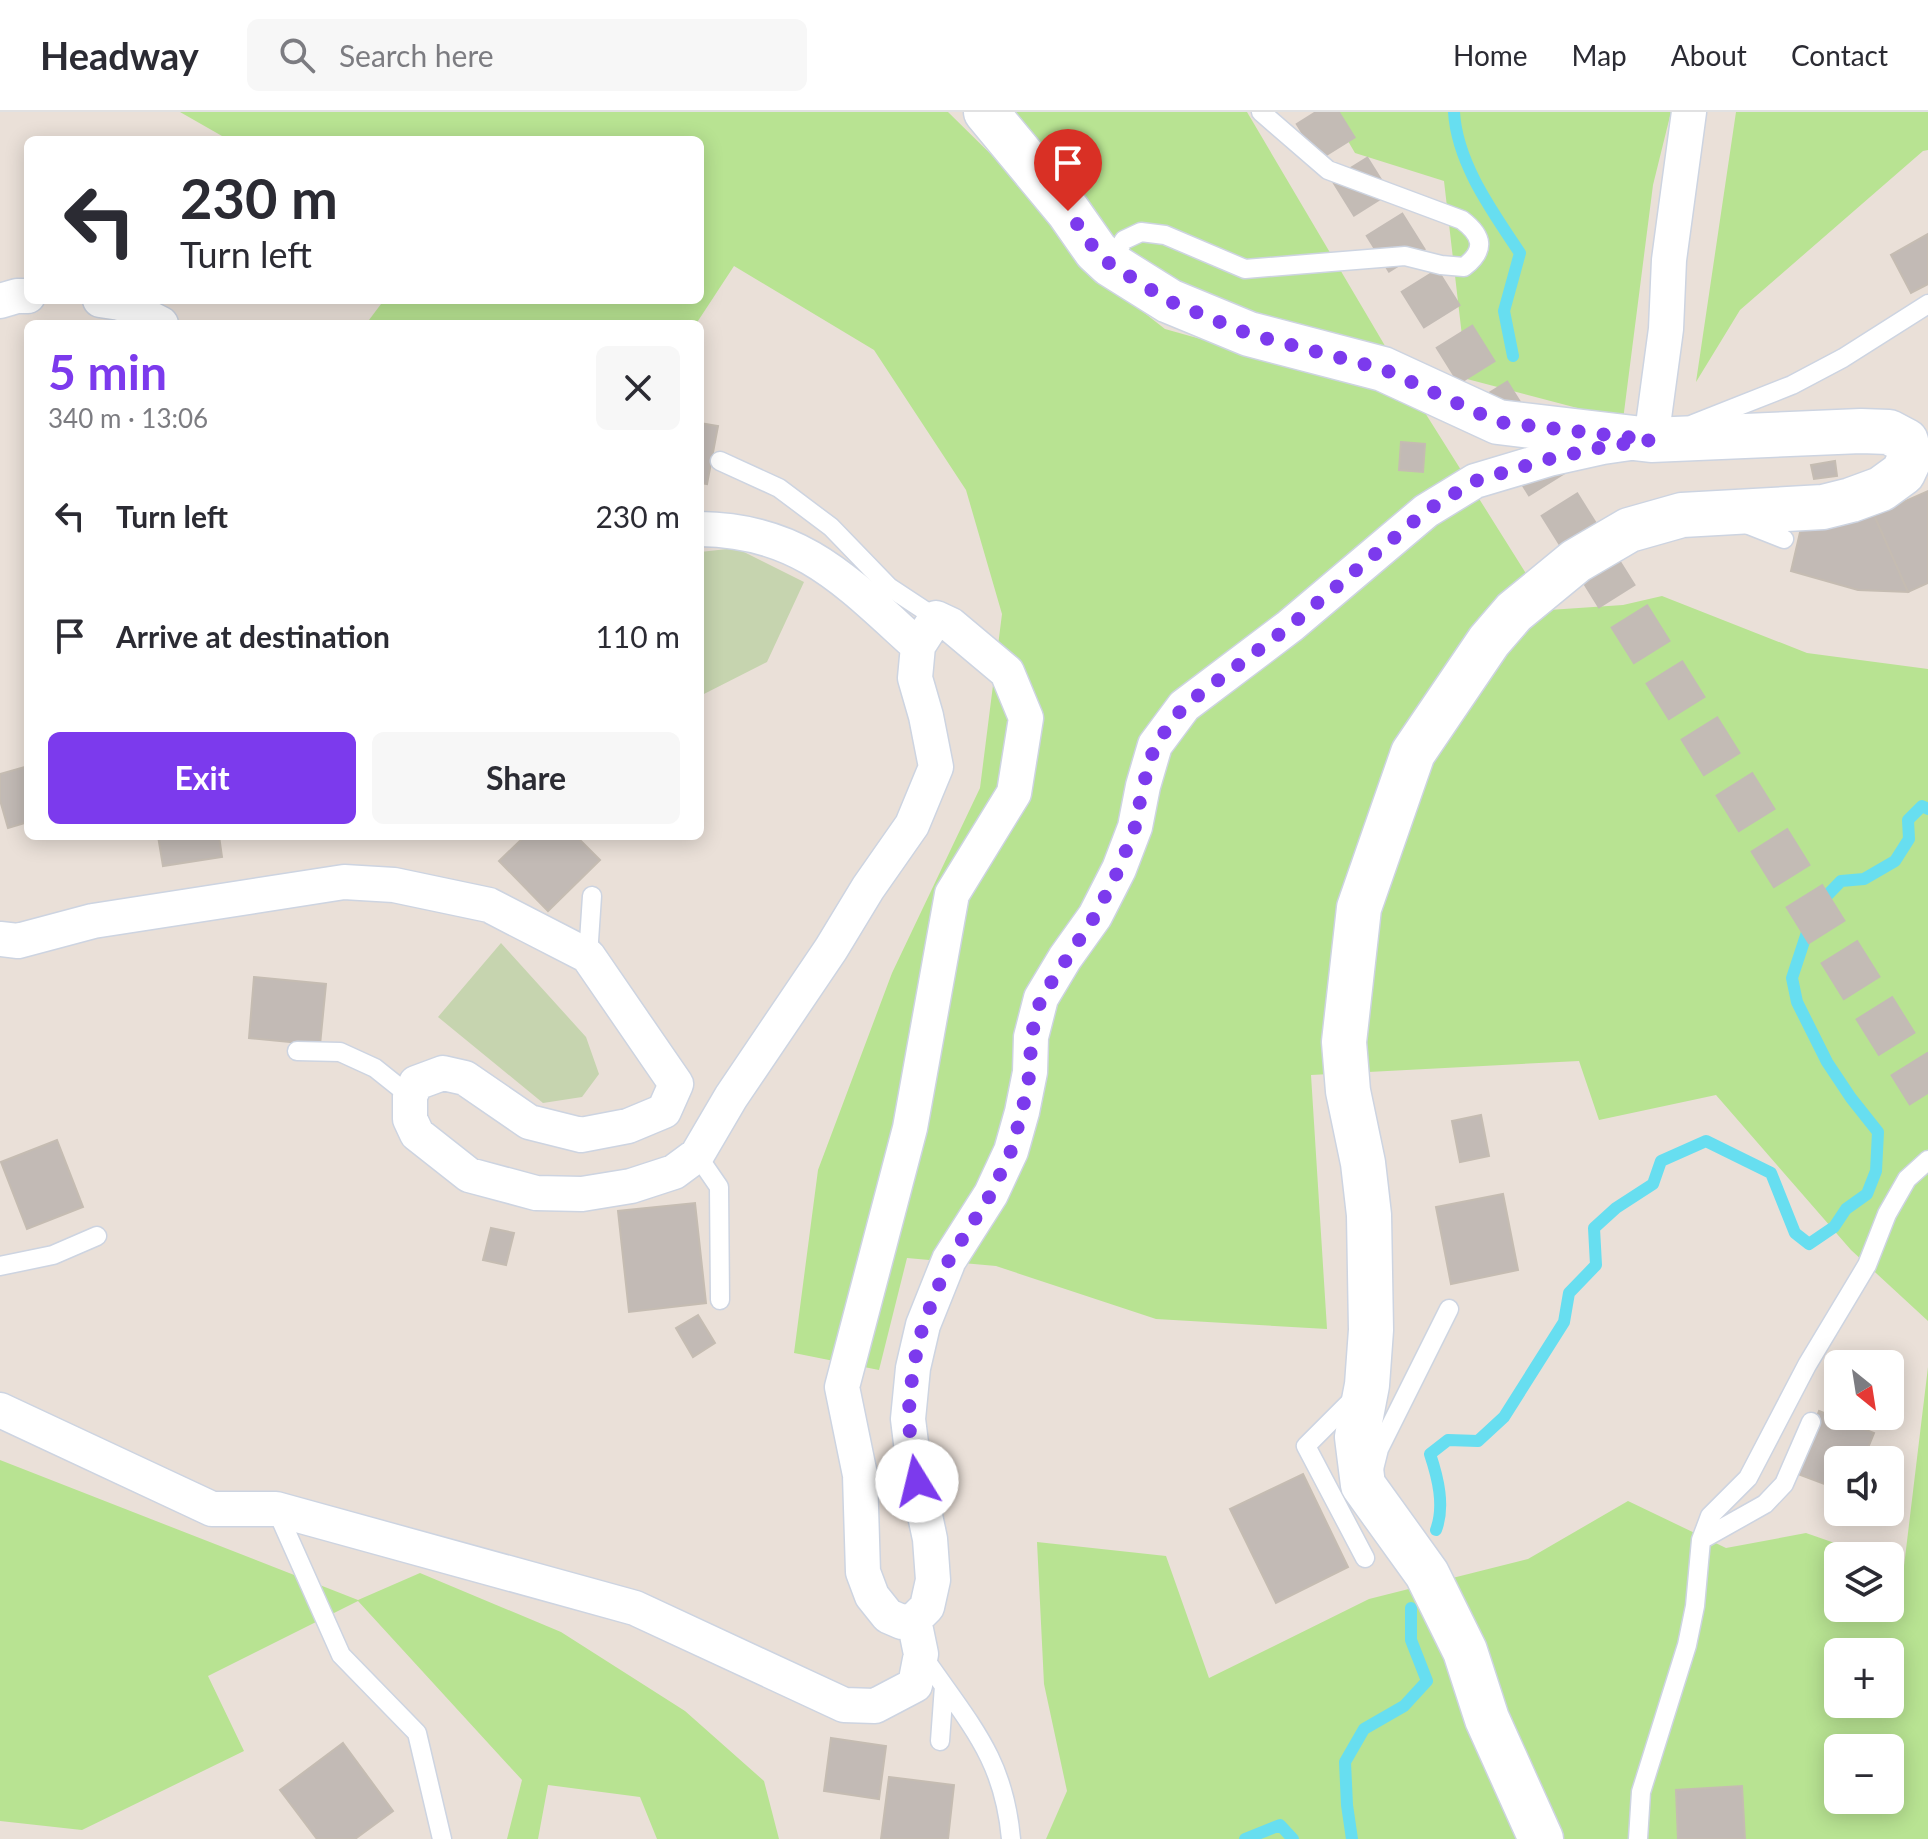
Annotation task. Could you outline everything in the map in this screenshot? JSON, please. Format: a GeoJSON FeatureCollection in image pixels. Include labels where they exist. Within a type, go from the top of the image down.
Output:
{"type":"FeatureCollection","features":[{"type":"Feature","properties":{"kind":"street"},"geometry":{"type":"LineString","coordinates":[[986,112],[1068,211],[1096,251],[1110,264],[1169,301],[1249,334],[1383,369],[1498,422],[1651,440]]}},
{"type":"Feature","properties":{"kind":"street"},"geometry":{"type":"LineString","coordinates":[[1651,440],[1666,329],[1669,260],[1689,112]]}},
{"type":"Feature","properties":{"kind":"street"},"geometry":{"type":"LineString","coordinates":[[0,301],[24,296]]}},
{"type":"Feature","properties":{"kind":"street"},"geometry":{"type":"LineString","coordinates":[[122,304],[153,320]]}},
{"type":"Feature","properties":{"kind":"street"},"geometry":{"type":"LineString","coordinates":[[704,529],[756,534],[804,553],[927,632],[951,625],[1007,672],[1026,718],[1014,793],[952,894],[910,1128],[842,1387],[860,1475],[863,1572],[872,1596],[888,1616],[902,1622],[914,1620],[927,1607],[933,1580],[930,1539],[908,1419],[913,1368],[923,1325],[949,1260],[991,1194],[1011,1151],[1030,1072],[1031,1037],[1041,998],[1095,916],[1119,869],[1135,827],[1155,745],[1184,706],[1290,626],[1438,503],[1475,481],[1549,459],[1651,440],[1861,431],[1917,434],[1903,473],[1881,489],[1823,507],[1682,515],[1629,530],[1576,561],[1514,612],[1489,641],[1413,753],[1359,908],[1344,1042],[1348,1091],[1363,1163],[1369,1215],[1371,1330],[1367,1385],[1357,1437],[1363,1485],[1382,1547],[1427,1574],[1465,1651],[1487,1719],[1541,1839]]}},
{"type":"Feature","properties":{"kind":"street"},"geometry":{"type":"LineString","coordinates":[[0,939],[18,941],[93,921],[344,882],[394,885],[489,905],[588,956],[676,1084],[664,1111],[628,1126],[581,1135],[529,1122],[465,1078],[443,1073],[416,1083],[410,1096],[410,1119],[417,1134],[469,1175],[536,1193],[582,1194],[631,1186],[674,1172],[697,1155],[731,1097],[912,825],[936,767],[915,678],[927,632]]}},
{"type":"Feature","properties":{"kind":"street"},"geometry":{"type":"LineString","coordinates":[[0,1410],[212,1509],[276,1509],[635,1608],[844,1705],[875,1706],[915,1685],[921,1654],[914,1620]]}},
{"type":"Feature","properties":{"kind":"lane"},"geometry":{"type":"LineString","coordinates":[[1110,264],[1124,240],[1141,232],[1165,235],[1245,269],[1405,256],[1464,267],[1475,258],[1480,245],[1476,231],[1462,220],[1328,170],[1261,112]]}},
{"type":"Feature","properties":{"kind":"lane"},"geometry":{"type":"LineString","coordinates":[[1651,440],[1792,385],[1843,358],[1928,304]]}},
{"type":"Feature","properties":{"kind":"lane"},"geometry":{"type":"LineString","coordinates":[[720,461],[779,488],[831,527],[927,632]]}},
{"type":"Feature","properties":{"kind":"lane"},"geometry":{"type":"LineString","coordinates":[[1719,513],[1784,539]]}},
{"type":"Feature","properties":{"kind":"lane"},"geometry":{"type":"LineString","coordinates":[[588,956],[592,896]]}},
{"type":"Feature","properties":{"kind":"lane"},"geometry":{"type":"LineString","coordinates":[[297,1051],[340,1052],[375,1068],[410,1096]]}},
{"type":"Feature","properties":{"kind":"lane"},"geometry":{"type":"LineString","coordinates":[[697,1155],[719,1187],[720,1300]]}},
{"type":"Feature","properties":{"kind":"lane"},"geometry":{"type":"LineString","coordinates":[[1638,1839],[1641,1792],[1687,1645],[1695,1606],[1701,1540],[1710,1516],[1748,1478],[1807,1365],[1867,1265],[1887,1214],[1907,1179],[1928,1160]]}},
{"type":"Feature","properties":{"kind":"lane"},"geometry":{"type":"LineString","coordinates":[[0,1266],[53,1255],[97,1236]]}},
{"type":"Feature","properties":{"kind":"lane"},"geometry":{"type":"LineString","coordinates":[[1382,1547],[1372,1479],[1379,1449],[1449,1309]]}},
{"type":"Feature","properties":{"kind":"lane"},"geometry":{"type":"LineString","coordinates":[[1701,1540],[1765,1504],[1784,1484],[1811,1422]]}},
{"type":"Feature","properties":{"kind":"lane"},"geometry":{"type":"LineString","coordinates":[[276,1509],[341,1655],[417,1733],[442,1839]]}},
{"type":"Feature","properties":{"kind":"lane"},"geometry":{"type":"LineString","coordinates":[[921,1654],[982,1739],[1004,1789],[1011,1839]]}},
{"type":"Feature","properties":{"kind":"lane"},"geometry":{"type":"LineString","coordinates":[[940,1741],[944,1686]]}},
{"type":"Feature","properties":{"kind":"green space"},"geometry":{"type":"Polygon","coordinates":[[[180,112],[948,112],[1026,189],[1088,269],[1165,329],[1369,386],[1137,282],[998,112],[1247,112],[1417,400],[1549,610],[1623,605],[1662,596],[1807,653],[1928,669],[1928,1321],[1851,1250],[1716,1095],[1599,1120],[1579,1061],[1311,1075],[1327,1329],[1156,1319],[996,1266],[907,1258],[879,1370],[794,1353],[818,1170],[892,973],[980,788],[1002,614],[966,490],[874,350],[734,266],[699,320],[369,320],[381,304],[704,304],[704,136],[222,136],[180,112]]]}},
{"type":"Feature","properties":{"kind":"green space"},"geometry":{"type":"Polygon","coordinates":[[[1331,112],[1671,112],[1653,185],[1623,420],[1467,379],[1444,181],[1355,153],[1331,112]]]}},
{"type":"Feature","properties":{"kind":"green space"},"geometry":{"type":"Polygon","coordinates":[[[1736,112],[1928,112],[1928,150],[1923,151],[1740,310],[1696,382],[1736,112]]]}},
{"type":"Feature","properties":{"kind":"green space"},"geometry":{"type":"Polygon","coordinates":[[[736,548],[804,582],[767,662],[704,694],[704,552],[736,548]]]}},
{"type":"Feature","properties":{"kind":"green space"},"geometry":{"type":"Polygon","coordinates":[[[501,943],[586,1037],[599,1074],[582,1097],[543,1103],[438,1017],[501,943]]]}},
{"type":"Feature","properties":{"kind":"green space"},"geometry":{"type":"Polygon","coordinates":[[[1928,1367],[1928,1839],[1046,1839],[1067,1791],[1044,1684],[1037,1542],[1166,1556],[1209,1678],[1369,1599],[1528,1559],[1628,1501],[1726,1548],[1806,1533],[1832,1542],[1824,1542],[1824,1622],[1904,1622],[1904,1566],[1928,1367]]]}},
{"type":"Feature","properties":{"kind":"green space"},"geometry":{"type":"Polygon","coordinates":[[[0,1460],[358,1600],[420,1573],[561,1632],[685,1711],[764,1781],[779,1839],[657,1839],[640,1797],[548,1785],[538,1839],[507,1839],[522,1780],[358,1601],[208,1676],[244,1751],[82,1830],[0,1821],[0,1460]]]}},
{"type":"Feature","properties":{"kind":"building"},"geometry":{"type":"Polygon","coordinates":[[[1928,234],[1928,284],[1911,293],[1891,255],[1928,234]]]}},
{"type":"Feature","properties":{"kind":"building"},"geometry":{"type":"Polygon","coordinates":[[[704,424],[718,426],[707,484],[704,484],[704,424]]]}},
{"type":"Feature","properties":{"kind":"building"},"geometry":{"type":"Polygon","coordinates":[[[1401,442],[1425,444],[1423,472],[1399,470],[1401,442]]]}},
{"type":"Feature","properties":{"kind":"building"},"geometry":{"type":"Polygon","coordinates":[[[1835,461],[1837,476],[1814,479],[1811,465],[1835,461]]]}},
{"type":"Feature","properties":{"kind":"building"},"geometry":{"type":"Polygon","coordinates":[[[1928,491],[1928,583],[1908,592],[1874,515],[1928,491]]]}},
{"type":"Feature","properties":{"kind":"building"},"geometry":{"type":"Polygon","coordinates":[[[1874,515],[1908,592],[1858,590],[1791,571],[1802,524],[1874,515]]]}},
{"type":"Feature","properties":{"kind":"building"},"geometry":{"type":"Polygon","coordinates":[[[24,767],[24,823],[8,828],[0,800],[0,774],[24,767]]]}},
{"type":"Feature","properties":{"kind":"building"},"geometry":{"type":"Polygon","coordinates":[[[159,840],[220,840],[222,857],[163,866],[159,840]]]}},
{"type":"Feature","properties":{"kind":"building"},"geometry":{"type":"Polygon","coordinates":[[[521,840],[580,840],[600,860],[548,911],[499,861],[521,840]]]}},
{"type":"Feature","properties":{"kind":"building"},"geometry":{"type":"Polygon","coordinates":[[[254,977],[326,984],[320,1045],[249,1038],[254,977]]]}},
{"type":"Feature","properties":{"kind":"building"},"geometry":{"type":"Polygon","coordinates":[[[1481,1115],[1489,1156],[1460,1162],[1452,1121],[1481,1115]]]}},
{"type":"Feature","properties":{"kind":"building"},"geometry":{"type":"Polygon","coordinates":[[[57,1140],[83,1207],[27,1229],[1,1162],[57,1140]]]}},
{"type":"Feature","properties":{"kind":"building"},"geometry":{"type":"Polygon","coordinates":[[[1503,1194],[1518,1270],[1451,1284],[1436,1207],[1503,1194]]]}},
{"type":"Feature","properties":{"kind":"building"},"geometry":{"type":"Polygon","coordinates":[[[695,1203],[706,1303],[629,1312],[618,1211],[695,1203]]]}},
{"type":"Feature","properties":{"kind":"building"},"geometry":{"type":"Polygon","coordinates":[[[491,1228],[514,1233],[506,1265],[483,1260],[491,1228]]]}},
{"type":"Feature","properties":{"kind":"building"},"geometry":{"type":"Polygon","coordinates":[[[698,1315],[715,1343],[693,1357],[676,1328],[698,1315]]]}},
{"type":"Feature","properties":{"kind":"building"},"geometry":{"type":"Polygon","coordinates":[[[1819,1411],[1824,1413],[1824,1430],[1866,1430],[1874,1433],[1869,1446],[1824,1446],[1824,1484],[1795,1473],[1819,1411]]]}},
{"type":"Feature","properties":{"kind":"building"},"geometry":{"type":"Polygon","coordinates":[[[1303,1474],[1348,1567],[1276,1603],[1230,1509],[1303,1474]]]}},
{"type":"Feature","properties":{"kind":"building"},"geometry":{"type":"Polygon","coordinates":[[[831,1738],[886,1746],[879,1799],[824,1791],[831,1738]]]}},
{"type":"Feature","properties":{"kind":"building"},"geometry":{"type":"Polygon","coordinates":[[[343,1743],[393,1811],[355,1839],[317,1839],[280,1790],[343,1743]]]}},
{"type":"Feature","properties":{"kind":"building"},"geometry":{"type":"Polygon","coordinates":[[[889,1777],[954,1785],[948,1839],[881,1839],[889,1777]]]}},
{"type":"Feature","properties":{"kind":"building"},"geometry":{"type":"Polygon","coordinates":[[[1742,1786],[1745,1839],[1678,1839],[1676,1790],[1742,1786]]]}},
{"type":"Feature","properties":{"kind":"waterway"},"geometry":{"type":"LineString","coordinates":[[1454,112],[1469,168],[1520,253],[1504,311],[1513,356]]}},
{"type":"Feature","properties":{"kind":"waterway"},"geometry":{"type":"LineString","coordinates":[[1436,1530],[1440,1502],[1430,1454],[1448,1440],[1478,1441],[1504,1417],[1564,1322],[1569,1293],[1596,1265],[1594,1228],[1616,1208],[1653,1184],[1661,1161],[1706,1141],[1771,1173],[1795,1233],[1809,1244],[1834,1227],[1846,1209],[1867,1194],[1876,1171],[1878,1132],[1827,1062],[1797,1002],[1792,978],[1815,908],[1841,881],[1864,879],[1895,861],[1909,839],[1908,820],[1922,806],[1928,809]]}},
{"type":"Feature","properties":{"kind":"waterway"},"geometry":{"type":"LineString","coordinates":[[1352,1839],[1345,1762],[1364,1729],[1404,1706],[1427,1681],[1411,1640],[1411,1608]]}},
{"type":"Feature","properties":{"kind":"waterway"},"geometry":{"type":"LineString","coordinates":[[1245,1839],[1280,1825],[1293,1839]]}},
{"type":"Feature","properties":{"kind":"tunnel"},"geometry":{"type":"LineString","coordinates":[[1314,112],[1928,1094]]}},
{"type":"Feature","properties":{"kind":"route"},"geometry":{"type":"LineString","coordinates":[[917,1481],[908,1419],[913,1368],[923,1325],[949,1260],[991,1194],[1011,1151],[1030,1072],[1031,1037],[1041,998],[1095,916],[1119,869],[1135,827],[1155,745],[1184,706],[1290,626],[1426,511],[1475,481],[1549,459],[1651,440],[1498,422],[1383,369],[1249,334],[1169,301],[1110,264],[1096,251],[1068,211]]}}]}
